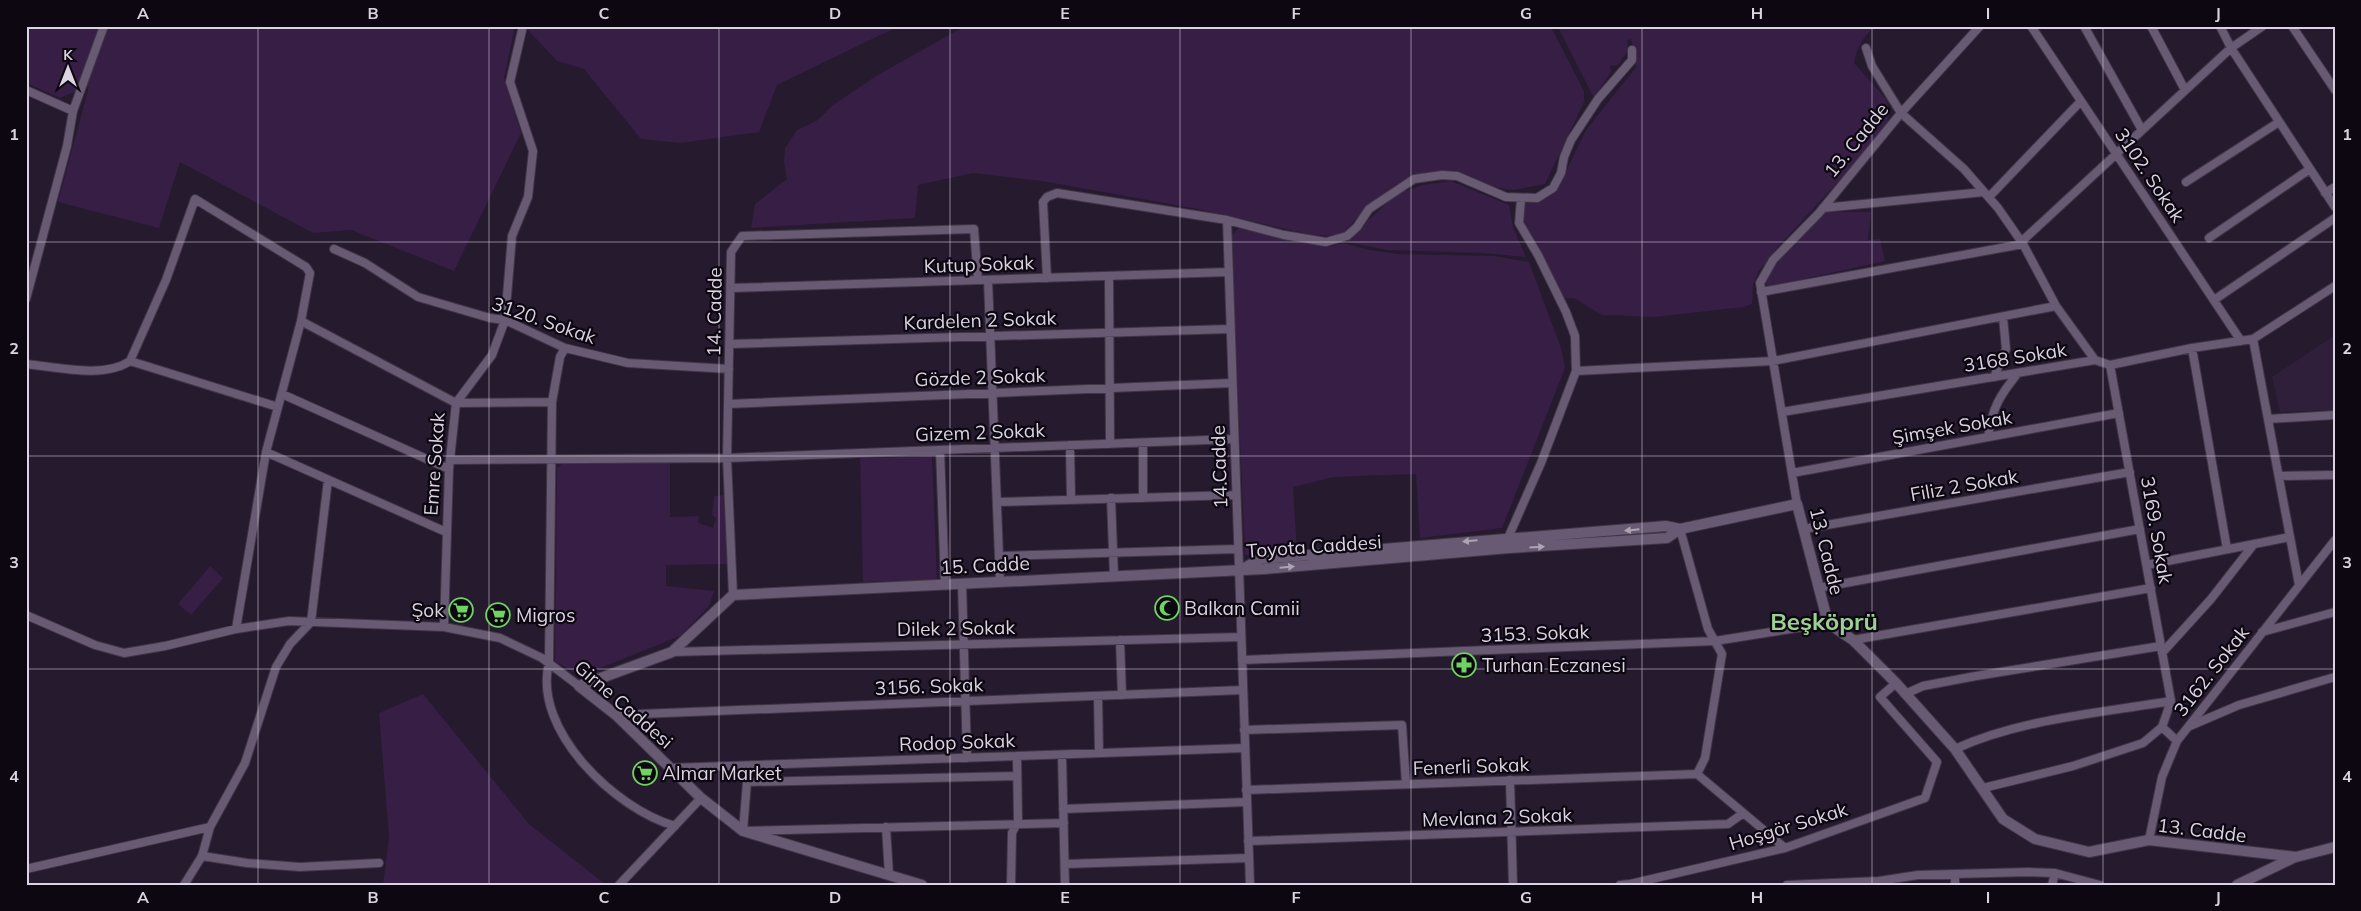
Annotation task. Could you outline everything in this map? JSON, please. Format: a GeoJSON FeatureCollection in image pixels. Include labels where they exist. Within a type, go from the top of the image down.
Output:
{"type":"FeatureCollection","features":[{"type":"Feature","properties":{"kind":"street"},"geometry":{"type":"LineString","coordinates":[[26,299],[67,146],[73,111],[104,26]]}},
{"type":"Feature","properties":{"kind":"street","name":"Emre Sokak"},"geometry":{"type":"LineString","coordinates":[[444,627],[449,469],[456,403],[492,355],[505,320],[512,236],[528,197],[533,151],[510,82],[523,26]]}},
{"type":"Feature","properties":{"kind":"street","name":"13. Cadde"},"geometry":{"type":"LineString","coordinates":[[1980,26],[1901,113],[1823,208],[1773,260],[1760,283],[1797,504],[1828,622],[1853,640],[1955,749],[2003,819],[2035,840],[2089,852],[2149,840],[2296,857],[2335,847]]}},
{"type":"Feature","properties":{"kind":"street","name":"3102. Sokak"},"geometry":{"type":"LineString","coordinates":[[2031,26],[2241,341]]}},
{"type":"Feature","properties":{"kind":"street"},"geometry":{"type":"LineString","coordinates":[[2084,26],[2142,130]]}},
{"type":"Feature","properties":{"kind":"street"},"geometry":{"type":"LineString","coordinates":[[2151,26],[2185,90]]}},
{"type":"Feature","properties":{"kind":"street"},"geometry":{"type":"LineString","coordinates":[[2220,26],[2231,48],[2335,208]]}},
{"type":"Feature","properties":{"kind":"street"},"geometry":{"type":"LineString","coordinates":[[1761,292],[2022,243],[2231,48],[2262,26]]}},
{"type":"Feature","properties":{"kind":"street"},"geometry":{"type":"LineString","coordinates":[[2292,26],[2335,90]]}},
{"type":"Feature","properties":{"kind":"street"},"geometry":{"type":"LineString","coordinates":[[1866,48],[1872,66],[1901,113],[1964,169],[1986,194],[2022,243],[2056,306],[2095,360]]}},
{"type":"Feature","properties":{"kind":"street"},"geometry":{"type":"LineString","coordinates":[[1047,278],[1043,202],[1047,196],[1057,194],[1227,220],[1265,231],[1326,242],[1347,236],[1357,227],[1369,209],[1400,186],[1414,179],[1442,175],[1466,179],[1506,197],[1521,199],[1537,198],[1553,188],[1562,173],[1564,157],[1571,140],[1598,99],[1632,60],[1632,50]]}},
{"type":"Feature","properties":{"kind":"street"},"geometry":{"type":"LineString","coordinates":[[26,90],[73,111]]}},
{"type":"Feature","properties":{"kind":"street"},"geometry":{"type":"LineString","coordinates":[[1823,208],[1986,194],[2081,101]]}},
{"type":"Feature","properties":{"kind":"street"},"geometry":{"type":"LineString","coordinates":[[2186,182],[2280,122]]}},
{"type":"Feature","properties":{"kind":"street"},"geometry":{"type":"LineString","coordinates":[[2209,238],[2310,169]]}},
{"type":"Feature","properties":{"kind":"street"},"geometry":{"type":"LineString","coordinates":[[2325,193],[2335,187]]}},
{"type":"Feature","properties":{"kind":"street"},"geometry":{"type":"LineString","coordinates":[[26,364],[101,371],[122,366],[130,361],[166,280],[195,199],[306,267],[310,273],[310,281],[266,452],[236,629]]}},
{"type":"Feature","properties":{"kind":"street"},"geometry":{"type":"LineString","coordinates":[[1509,543],[1576,371],[1575,336],[1566,312],[1538,255],[1519,223],[1521,199]]}},
{"type":"Feature","properties":{"kind":"street"},"geometry":{"type":"LineString","coordinates":[[2214,300],[2335,218]]}},
{"type":"Feature","properties":{"kind":"street","name":"14.Cadde"},"geometry":{"type":"LineString","coordinates":[[1227,220],[1250,885]]}},
{"type":"Feature","properties":{"kind":"street","name":"14. Cadde"},"geometry":{"type":"LineString","coordinates":[[734,594],[727,458],[732,288],[731,252],[742,236],[974,229],[978,280]]}},
{"type":"Feature","properties":{"kind":"street","name":"3120. Sokak"},"geometry":{"type":"LineString","coordinates":[[334,248],[365,263],[418,297],[490,318],[505,320],[565,348],[628,362],[729,369]]}},
{"type":"Feature","properties":{"kind":"street","name":"Kutup Sokak"},"geometry":{"type":"LineString","coordinates":[[732,288],[1228,272]]}},
{"type":"Feature","properties":{"kind":"street"},"geometry":{"type":"LineString","coordinates":[[1109,276],[1110,444]]}},
{"type":"Feature","properties":{"kind":"street"},"geometry":{"type":"LineString","coordinates":[[988,280],[1000,582]]}},
{"type":"Feature","properties":{"kind":"street"},"geometry":{"type":"LineString","coordinates":[[2110,365],[2192,348],[2254,340],[2335,286]]}},
{"type":"Feature","properties":{"kind":"street"},"geometry":{"type":"LineString","coordinates":[[1576,371],[1773,361],[2056,306]]}},
{"type":"Feature","properties":{"kind":"street"},"geometry":{"type":"LineString","coordinates":[[1994,376],[2006,348],[2003,317]]}},
{"type":"Feature","properties":{"kind":"street"},"geometry":{"type":"LineString","coordinates":[[301,321],[456,403],[552,402]]}},
{"type":"Feature","properties":{"kind":"street","name":"Kardelen 2 Sokak"},"geometry":{"type":"LineString","coordinates":[[730,344],[1230,329]]}},
{"type":"Feature","properties":{"kind":"street"},"geometry":{"type":"LineString","coordinates":[[2254,340],[2299,585]]}},
{"type":"Feature","properties":{"kind":"street"},"geometry":{"type":"LineString","coordinates":[[565,348],[560,357],[552,402],[553,459],[549,663],[545,680],[551,703],[573,752],[600,782],[627,804],[646,816],[675,826]]}},
{"type":"Feature","properties":{"kind":"street"},"geometry":{"type":"LineString","coordinates":[[2192,348],[2227,549]]}},
{"type":"Feature","properties":{"kind":"street","name":"3168 Sokak"},"geometry":{"type":"LineString","coordinates":[[1782,412],[2095,360],[2110,365]]}},
{"type":"Feature","properties":{"kind":"street"},"geometry":{"type":"LineString","coordinates":[[130,361],[278,407]]}},
{"type":"Feature","properties":{"kind":"street","name":"3169. Sokak"},"geometry":{"type":"LineString","coordinates":[[2110,365],[2171,702]]}},
{"type":"Feature","properties":{"kind":"street"},"geometry":{"type":"LineString","coordinates":[[1988,437],[1992,413],[2001,394],[2018,373]]}},
{"type":"Feature","properties":{"kind":"street","name":"Gözde 2 Sokak"},"geometry":{"type":"LineString","coordinates":[[728,404],[1232,383]]}},
{"type":"Feature","properties":{"kind":"street"},"geometry":{"type":"LineString","coordinates":[[282,394],[449,469]]}},
{"type":"Feature","properties":{"kind":"street","name":"Şimşek Sokak"},"geometry":{"type":"LineString","coordinates":[[1792,473],[2119,413]]}},
{"type":"Feature","properties":{"kind":"street"},"geometry":{"type":"LineString","coordinates":[[2268,419],[2335,415]]}},
{"type":"Feature","properties":{"kind":"street","name":"Gizem 2 Sokak"},"geometry":{"type":"LineString","coordinates":[[450,460],[727,458],[1234,439]]}},
{"type":"Feature","properties":{"kind":"street"},"geometry":{"type":"LineString","coordinates":[[1143,443],[1143,498]]}},
{"type":"Feature","properties":{"kind":"street"},"geometry":{"type":"LineString","coordinates":[[1070,445],[1071,500]]}},
{"type":"Feature","properties":{"kind":"street"},"geometry":{"type":"LineString","coordinates":[[940,450],[945,584]]}},
{"type":"Feature","properties":{"kind":"street"},"geometry":{"type":"LineString","coordinates":[[266,452],[446,532]]}},
{"type":"Feature","properties":{"kind":"street","name":"Filiz 2 Sokak"},"geometry":{"type":"LineString","coordinates":[[1804,530],[2130,472]]}},
{"type":"Feature","properties":{"kind":"street"},"geometry":{"type":"LineString","coordinates":[[2279,476],[2335,475]]}},
{"type":"Feature","properties":{"kind":"street"},"geometry":{"type":"LineString","coordinates":[[184,885],[202,856],[210,827],[245,762],[276,667],[290,644],[311,622],[328,480]]}},
{"type":"Feature","properties":{"kind":"street"},"geometry":{"type":"LineString","coordinates":[[997,502],[1236,495]]}},
{"type":"Feature","properties":{"kind":"street"},"geometry":{"type":"LineString","coordinates":[[1111,498],[1114,576]]}},
{"type":"Feature","properties":{"kind":"street","name":"Toyota Caddesi"},"geometry":{"type":"LineString","coordinates":[[1239,570],[1509,543],[1667,538],[1680,529],[1797,504]]}},
{"type":"Feature","properties":{"kind":"street"},"geometry":{"type":"LineString","coordinates":[[1680,529],[1708,629],[1722,654],[1704,758],[1697,774],[1784,848]]}},
{"type":"Feature","properties":{"kind":"street"},"geometry":{"type":"LineString","coordinates":[[1818,588],[2140,529]]}},
{"type":"Feature","properties":{"kind":"street"},"geometry":{"type":"LineString","coordinates":[[2146,565],[2290,537]]}},
{"type":"Feature","properties":{"kind":"street","name":"3162. Sokak"},"geometry":{"type":"LineString","coordinates":[[2149,840],[2162,777],[2177,741],[2335,540]]}},
{"type":"Feature","properties":{"kind":"street"},"geometry":{"type":"LineString","coordinates":[[1905,694],[1923,686],[1967,678],[2162,650],[2211,599],[2254,544]]}},
{"type":"Feature","properties":{"kind":"street"},"geometry":{"type":"LineString","coordinates":[[999,556],[1238,549]]}},
{"type":"Feature","properties":{"kind":"street","name":"15. Cadde"},"geometry":{"type":"LineString","coordinates":[[734,594],[1239,570]]}},
{"type":"Feature","properties":{"kind":"street"},"geometry":{"type":"LineString","coordinates":[[962,584],[967,758]]}},
{"type":"Feature","properties":{"kind":"street"},"geometry":{"type":"LineString","coordinates":[[1853,640],[2150,588]]}},
{"type":"Feature","properties":{"kind":"street"},"geometry":{"type":"LineString","coordinates":[[579,686],[672,652],[734,594]]}},
{"type":"Feature","properties":{"kind":"street"},"geometry":{"type":"LineString","coordinates":[[2262,632],[2335,612]]}},
{"type":"Feature","properties":{"kind":"street","name":"Girne Caddesi"},"geometry":{"type":"LineString","coordinates":[[26,615],[95,645],[124,653],[165,646],[236,629],[289,621],[444,627],[500,638],[549,663],[616,715],[701,798],[743,830],[922,885]]}},
{"type":"Feature","properties":{"kind":"street","name":"3153. Sokak"},"geometry":{"type":"LineString","coordinates":[[1242,660],[1715,641],[1828,622]]}},
{"type":"Feature","properties":{"kind":"street","name":"Dilek 2 Sokak"},"geometry":{"type":"LineString","coordinates":[[672,652],[1241,637]]}},
{"type":"Feature","properties":{"kind":"street"},"geometry":{"type":"LineString","coordinates":[[1120,640],[1122,695]]}},
{"type":"Feature","properties":{"kind":"street"},"geometry":{"type":"LineString","coordinates":[[2188,727],[2239,705],[2335,677]]}},
{"type":"Feature","properties":{"kind":"street","name":"Hoşgör Sokak"},"geometry":{"type":"LineString","coordinates":[[1620,885],[1630,885],[1784,848],[1925,798],[1937,762],[1880,697],[1896,684]]}},
{"type":"Feature","properties":{"kind":"street","name":"3156. Sokak"},"geometry":{"type":"LineString","coordinates":[[616,715],[1243,690]]}},
{"type":"Feature","properties":{"kind":"street"},"geometry":{"type":"LineString","coordinates":[[1098,696],[1099,753]]}},
{"type":"Feature","properties":{"kind":"street"},"geometry":{"type":"LineString","coordinates":[[1955,749],[1993,734],[2064,719],[2171,702],[2162,727],[2143,743],[2073,766],[1983,788]]}},
{"type":"Feature","properties":{"kind":"street"},"geometry":{"type":"LineString","coordinates":[[1244,730],[1402,725],[1406,784]]}},
{"type":"Feature","properties":{"kind":"street"},"geometry":{"type":"LineString","coordinates":[[2162,727],[2177,741]]}},
{"type":"Feature","properties":{"kind":"street","name":"Rodop Sokak"},"geometry":{"type":"LineString","coordinates":[[670,768],[1245,748]]}},
{"type":"Feature","properties":{"kind":"street"},"geometry":{"type":"LineString","coordinates":[[1062,755],[1065,885]]}},
{"type":"Feature","properties":{"kind":"street"},"geometry":{"type":"LineString","coordinates":[[1011,885],[1012,833],[1014,824],[1018,821],[1016,756]]}},
{"type":"Feature","properties":{"kind":"street","name":"Fenerli Sokak"},"geometry":{"type":"LineString","coordinates":[[1246,790],[1697,774]]}},
{"type":"Feature","properties":{"kind":"street"},"geometry":{"type":"LineString","coordinates":[[1017,776],[747,782],[743,830],[1064,823]]}},
{"type":"Feature","properties":{"kind":"street"},"geometry":{"type":"LineString","coordinates":[[1510,780],[1513,885]]}},
{"type":"Feature","properties":{"kind":"street"},"geometry":{"type":"LineString","coordinates":[[618,885],[701,798]]}},
{"type":"Feature","properties":{"kind":"street"},"geometry":{"type":"LineString","coordinates":[[1063,809],[1247,802]]}},
{"type":"Feature","properties":{"kind":"street","name":"Mevlana 2 Sokak"},"geometry":{"type":"LineString","coordinates":[[1248,841],[1728,824],[1742,814]]}},
{"type":"Feature","properties":{"kind":"street"},"geometry":{"type":"LineString","coordinates":[[26,869],[210,827]]}},
{"type":"Feature","properties":{"kind":"street"},"geometry":{"type":"LineString","coordinates":[[886,827],[889,875]]}},
{"type":"Feature","properties":{"kind":"street"},"geometry":{"type":"LineString","coordinates":[[202,856],[247,863],[300,867],[379,863]]}},
{"type":"Feature","properties":{"kind":"street"},"geometry":{"type":"LineString","coordinates":[[2237,885],[2255,880],[2275,865],[2296,857]]}},
{"type":"Feature","properties":{"kind":"street"},"geometry":{"type":"LineString","coordinates":[[1065,864],[1249,858]]}},
{"type":"Feature","properties":{"kind":"street"},"geometry":{"type":"LineString","coordinates":[[2052,885],[2056,873]]}},
{"type":"Feature","properties":{"kind":"street"},"geometry":{"type":"LineString","coordinates":[[1787,885],[1879,880],[1918,875],[2056,873],[2100,885]]}},
{"type":"Feature","properties":{"kind":"street"},"geometry":{"type":"LineString","coordinates":[[1955,874],[1955,885]]}},
{"type":"Feature","properties":{"kind":"street"},"geometry":{"type":"LineString","coordinates":[[1918,875],[1918,885]]}},
{"type":"Feature","properties":{"kind":"shaded area"},"geometry":{"type":"Polygon","coordinates":[[[26,26],[515,26],[504,78],[521,133],[454,271],[351,230],[313,233],[180,162],[159,228],[58,202],[89,86],[60,98],[26,83],[26,26]]]}},
{"type":"Feature","properties":{"kind":"shaded area"},"geometry":{"type":"Polygon","coordinates":[[[524,26],[899,26],[777,85],[759,132],[680,143],[641,139],[584,69],[557,61],[524,26]]]}},
{"type":"Feature","properties":{"kind":"shaded area"},"geometry":{"type":"Polygon","coordinates":[[[965,26],[1875,26],[1861,43],[1854,63],[1887,100],[1889,115],[1887,123],[1859,159],[1776,249],[1758,272],[1753,285],[1752,304],[1743,307],[1655,317],[1602,315],[1574,298],[1557,298],[1519,228],[1523,204],[1549,196],[1557,189],[1586,130],[1636,67],[1631,39],[1628,40],[1627,52],[1618,65],[1610,66],[1611,72],[1594,98],[1559,29],[1554,27],[1552,29],[1584,91],[1584,102],[1545,184],[1514,190],[1486,186],[1460,176],[1413,178],[1396,184],[1372,203],[1340,236],[1312,235],[1203,210],[1042,181],[973,173],[918,185],[915,218],[751,228],[755,204],[787,179],[784,162],[785,148],[797,130],[818,120],[833,105],[876,76],[965,26]]]}},
{"type":"Feature","properties":{"kind":"shaded area"},"geometry":{"type":"Polygon","coordinates":[[[1451,181],[1509,205],[1513,227],[1526,257],[1483,253],[1387,250],[1348,242],[1348,239],[1397,194],[1423,185],[1451,181]]]}},
{"type":"Feature","properties":{"kind":"shaded area"},"geometry":{"type":"Polygon","coordinates":[[[1821,212],[1871,212],[1868,240],[1880,239],[1885,261],[1767,287],[1765,280],[1776,261],[1821,212]]]}},
{"type":"Feature","properties":{"kind":"shaded area"},"geometry":{"type":"Polygon","coordinates":[[[1239,228],[1314,244],[1332,246],[1343,243],[1369,250],[1398,254],[1494,256],[1529,262],[1561,348],[1565,368],[1502,528],[1420,538],[1416,474],[1333,477],[1293,487],[1297,551],[1245,555],[1231,236],[1239,228]]]}},
{"type":"Feature","properties":{"kind":"shaded area"},"geometry":{"type":"Polygon","coordinates":[[[2335,335],[2335,410],[2280,412],[2272,377],[2335,335]]]}},
{"type":"Feature","properties":{"kind":"shaded area"},"geometry":{"type":"Polygon","coordinates":[[[932,456],[937,580],[863,582],[860,458],[932,456]]]}},
{"type":"Feature","properties":{"kind":"shaded area"},"geometry":{"type":"Polygon","coordinates":[[[670,462],[670,517],[699,516],[698,523],[713,528],[716,518],[712,515],[714,496],[725,495],[727,564],[666,565],[666,586],[714,591],[709,606],[680,636],[580,676],[555,661],[557,468],[562,464],[670,462]]]}},
{"type":"Feature","properties":{"kind":"shaded area"},"geometry":{"type":"Polygon","coordinates":[[[210,566],[223,578],[191,615],[178,604],[210,566]]]}},
{"type":"Feature","properties":{"kind":"shaded area"},"geometry":{"type":"Polygon","coordinates":[[[423,694],[529,824],[606,885],[383,885],[389,837],[379,713],[423,694]]]}},
{"type":"Feature","properties":{"kind":"place","name":"Balkan Camii"},"geometry":{"type":"Point","coordinates":[1167,608]}},
{"type":"Feature","properties":{"kind":"place","name":"Şok"},"geometry":{"type":"Point","coordinates":[461,610]}},
{"type":"Feature","properties":{"kind":"place","name":"Migros"},"geometry":{"type":"Point","coordinates":[498,615]}},
{"type":"Feature","properties":{"kind":"place","name":"Turhan Eczanesi"},"geometry":{"type":"Point","coordinates":[1464,665]}},
{"type":"Feature","properties":{"kind":"place","name":"Almar Market"},"geometry":{"type":"Point","coordinates":[645,773]}},
{"type":"Feature","properties":{"kind":"district","name":"Beşköprü"},"geometry":{"type":"Point","coordinates":[1824,622]}}]}
